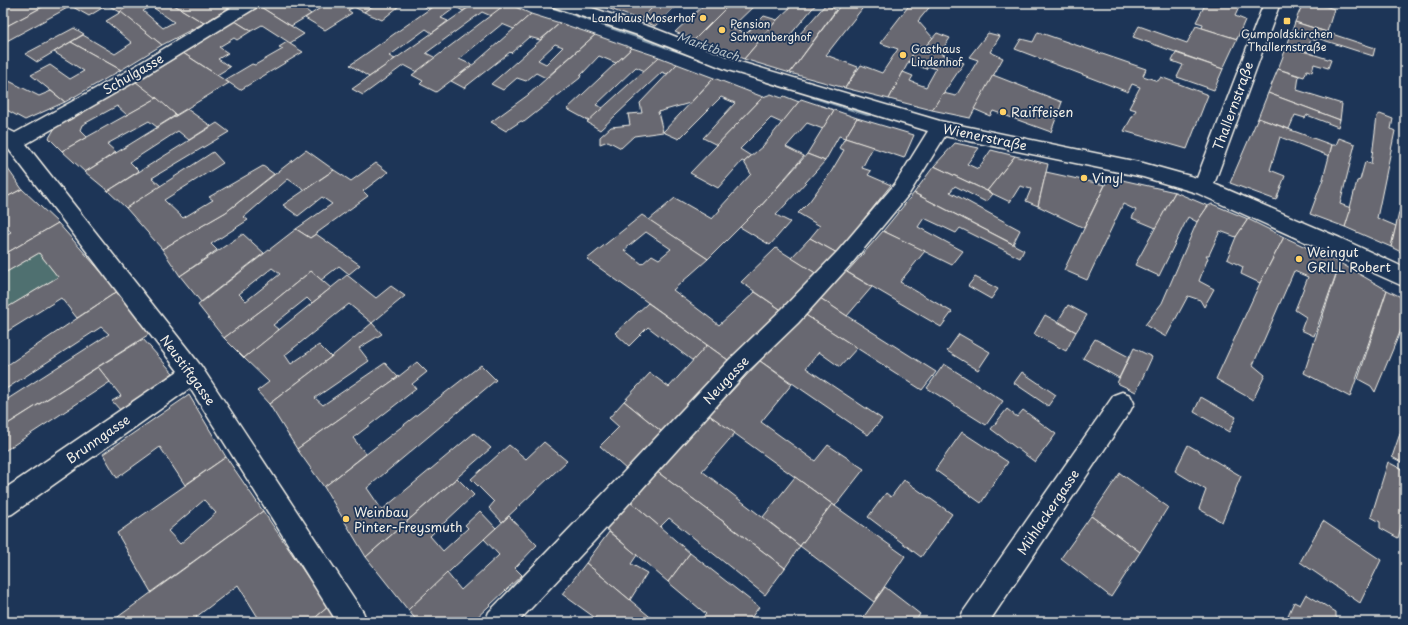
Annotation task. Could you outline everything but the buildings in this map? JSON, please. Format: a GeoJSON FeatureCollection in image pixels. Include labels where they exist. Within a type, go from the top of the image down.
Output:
{"type":"FeatureCollection","features":[{"type":"Feature","properties":{"kind":"street","name":"Schulgasse"},"geometry":{"type":"LineString","coordinates":[[8,138],[130,77],[251,3]]}},
{"type":"Feature","properties":{"kind":"street","name":"Wienerstraße"},"geometry":{"type":"LineString","coordinates":[[560,3],[650,33],[734,66],[940,128],[1143,170],[1203,187],[1333,244],[1405,278]]}},
{"type":"Feature","properties":{"kind":"street","name":"Thallernstraße"},"geometry":{"type":"LineString","coordinates":[[1203,187],[1272,3]]}},
{"type":"Feature","properties":{"kind":"street","name":"Neugasse"},"geometry":{"type":"LineString","coordinates":[[499,622],[615,500],[738,366],[790,316],[845,257],[902,189],[940,128]]}},
{"type":"Feature","properties":{"kind":"street","name":"Neustiftgasse"},"geometry":{"type":"LineString","coordinates":[[8,138],[193,374],[353,622]]}},
{"type":"Feature","properties":{"kind":"street","name":"Brunngasse"},"geometry":{"type":"LineString","coordinates":[[3,505],[193,374]]}},
{"type":"Feature","properties":{"kind":"street","name":"Mühlackergasse"},"geometry":{"type":"LineString","coordinates":[[974,622],[1122,403]]}},
{"type":"Feature","properties":{"kind":"green space"},"geometry":{"type":"Polygon","coordinates":[[[39,253],[58,277],[3,310],[3,274],[39,253]]]}},
{"type":"Feature","properties":{"kind":"waterway","name":"Marktbach"},"geometry":{"type":"LineString","coordinates":[[539,3],[701,59]]}},
{"type":"Feature","properties":{"kind":"waterway","name":"Marktbach"},"geometry":{"type":"LineString","coordinates":[[813,96],[869,114]]}},
{"type":"Feature","properties":{"kind":"place","name":"Landhaus Moserhof"},"geometry":{"type":"Point","coordinates":[703,18]}},
{"type":"Feature","properties":{"kind":"place","name":"Gumpoldskirchen Thallernstraße"},"geometry":{"type":"Point","coordinates":[1287,21]}},
{"type":"Feature","properties":{"kind":"place","name":"Pension Schwanberghof"},"geometry":{"type":"Point","coordinates":[722,30]}},
{"type":"Feature","properties":{"kind":"place","name":"Gasthaus Lindenhof"},"geometry":{"type":"Point","coordinates":[903,55]}},
{"type":"Feature","properties":{"kind":"place","name":"Raiffeisen"},"geometry":{"type":"Point","coordinates":[1003,112]}},
{"type":"Feature","properties":{"kind":"place","name":"Vinyl"},"geometry":{"type":"Point","coordinates":[1084,178]}},
{"type":"Feature","properties":{"kind":"place","name":"Weingut GRILL Robert"},"geometry":{"type":"Point","coordinates":[1299,259]}},
{"type":"Feature","properties":{"kind":"place","name":"Weinbau Pinter-Freysmuth"},"geometry":{"type":"Point","coordinates":[346,519]}}]}
